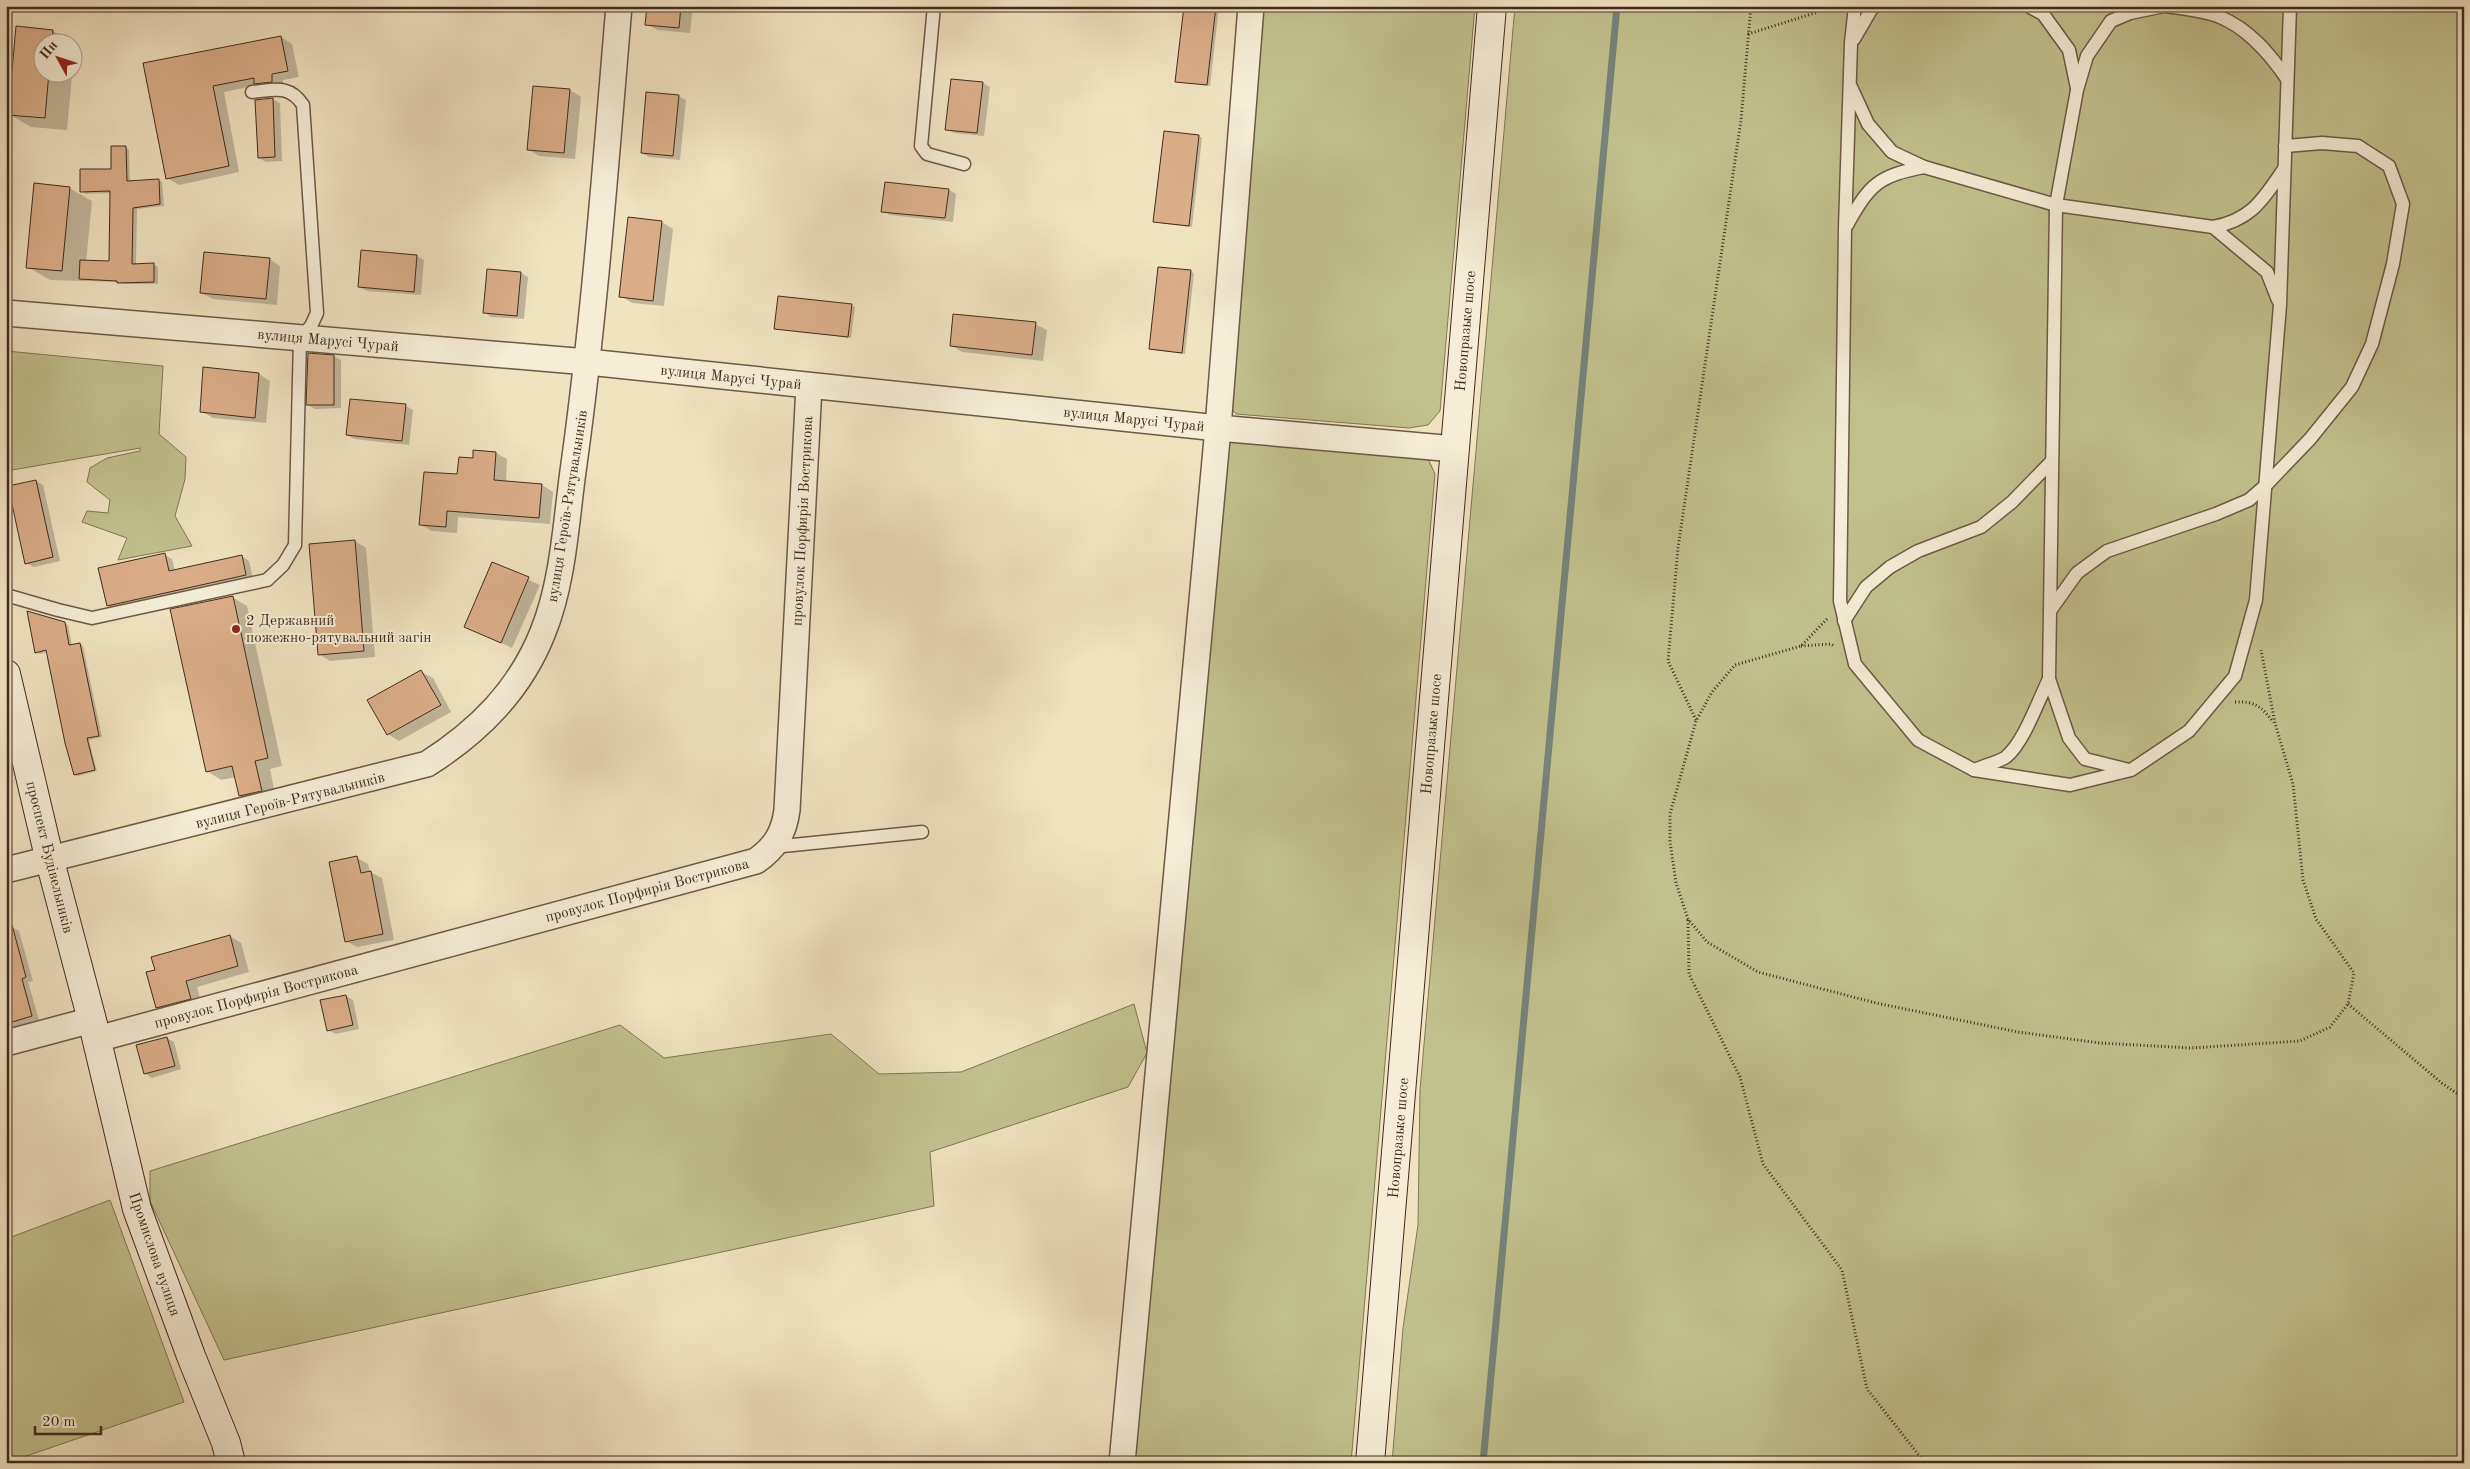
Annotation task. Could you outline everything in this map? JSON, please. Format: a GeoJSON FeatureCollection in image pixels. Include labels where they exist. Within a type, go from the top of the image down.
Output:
{"type":"FeatureCollection","features":[{"type":"Feature","properties":{"kind":"main road","name":"Новопразьке шосе"},"geometry":{"type":"LineString","coordinates":[[1370,1463],[1492,6]]}},
{"type":"Feature","properties":{"kind":"main road","name":"проспект Будівельників"},"geometry":{"type":"LineString","coordinates":[[6,674],[50,861],[94,1029]]}},
{"type":"Feature","properties":{"kind":"main road","name":"Промислова вулиця"},"geometry":{"type":"LineString","coordinates":[[94,1029],[137,1208],[191,1356],[226,1443],[231,1463]]}},
{"type":"Feature","properties":{"kind":"street","name":"вулиця Героїв-Рятувальників"},"geometry":{"type":"LineString","coordinates":[[6,870],[50,861],[428,764],[458,745],[485,721],[508,694],[528,664],[544,631],[554,597],[588,362],[620,6]]}},
{"type":"Feature","properties":{"kind":"street"},"geometry":{"type":"LineString","coordinates":[[1122,1463],[1218,428],[1251,6]]}},
{"type":"Feature","properties":{"kind":"street","name":"вулиця Марусі Чурай"},"geometry":{"type":"LineString","coordinates":[[6,313],[588,362],[1218,428],[1455,449]]}},
{"type":"Feature","properties":{"kind":"street","name":"провулок Порфирія Вострикова"},"geometry":{"type":"LineString","coordinates":[[6,1043],[94,1029],[756,861],[773,847],[782,834],[787,810],[809,386]]}},
{"type":"Feature","properties":{"kind":"lane"},"geometry":{"type":"LineString","coordinates":[[934,6],[921,146],[927,154],[964,164]]}},
{"type":"Feature","properties":{"kind":"lane"},"geometry":{"type":"LineString","coordinates":[[1855,6],[1851,43],[1845,228],[1840,601],[1855,664],[1918,740],[1974,770],[2070,785],[2132,770],[2189,731],[2235,676],[2256,600],[2280,305],[2290,6]]}},
{"type":"Feature","properties":{"kind":"lane"},"geometry":{"type":"LineString","coordinates":[[1851,43],[1872,8],[1876,6]]}},
{"type":"Feature","properties":{"kind":"lane"},"geometry":{"type":"LineString","coordinates":[[2028,6],[2043,14],[2070,50],[2077,90]]}},
{"type":"Feature","properties":{"kind":"lane"},"geometry":{"type":"LineString","coordinates":[[2132,770],[2085,759],[2068,738],[2049,679],[2056,205],[2077,90],[2087,56],[2111,21],[2130,12],[2166,6],[2197,10],[2220,17],[2247,33],[2272,57],[2287,79]]}},
{"type":"Feature","properties":{"kind":"lane"},"geometry":{"type":"LineString","coordinates":[[2197,10],[2212,6]]}},
{"type":"Feature","properties":{"kind":"lane"},"geometry":{"type":"LineString","coordinates":[[1850,86],[1868,124],[1892,152],[1924,167],[2056,205],[2213,227],[2232,223],[2259,204],[2284,169]]}},
{"type":"Feature","properties":{"kind":"lane"},"geometry":{"type":"LineString","coordinates":[[6,595],[92,618],[267,580],[283,565],[295,545],[300,338],[311,326],[317,313],[303,105],[296,95],[284,90],[252,92]]}},
{"type":"Feature","properties":{"kind":"lane"},"geometry":{"type":"LineString","coordinates":[[2050,611],[2077,573],[2107,551],[2216,514],[2249,500],[2310,439],[2352,387],[2372,344],[2393,264],[2403,204],[2389,166],[2358,146],[2322,143],[2285,146]]}},
{"type":"Feature","properties":{"kind":"lane"},"geometry":{"type":"LineString","coordinates":[[1845,228],[1859,203],[1872,186],[1895,173],[1924,167]]}},
{"type":"Feature","properties":{"kind":"lane"},"geometry":{"type":"LineString","coordinates":[[2213,227],[2267,272],[2280,305]]}},
{"type":"Feature","properties":{"kind":"lane"},"geometry":{"type":"LineString","coordinates":[[1844,621],[1866,587],[1890,567],[1918,551],[1981,527],[2012,502],[2052,461]]}},
{"type":"Feature","properties":{"kind":"lane"},"geometry":{"type":"LineString","coordinates":[[1974,770],[1990,762],[2006,758],[2020,740],[2049,679]]}},
{"type":"Feature","properties":{"kind":"lane"},"geometry":{"type":"LineString","coordinates":[[773,847],[922,832]]}},
{"type":"Feature","properties":{"kind":"path"},"geometry":{"type":"LineString","coordinates":[[1696,721],[1668,661],[1678,548],[1741,120],[1751,6]]}},
{"type":"Feature","properties":{"kind":"path"},"geometry":{"type":"LineString","coordinates":[[1748,34],[1837,6]]}},
{"type":"Feature","properties":{"kind":"path"},"geometry":{"type":"LineString","coordinates":[[1801,646],[1825,622],[1840,601]]}},
{"type":"Feature","properties":{"kind":"path"},"geometry":{"type":"LineString","coordinates":[[1855,664],[1831,644],[1801,646],[1735,665],[1712,692],[1696,721],[1670,814],[1670,842],[1676,883],[1688,920],[1689,974],[1740,1077],[1763,1164],[1842,1270],[1867,1389],[1924,1463]]}},
{"type":"Feature","properties":{"kind":"path"},"geometry":{"type":"LineString","coordinates":[[1688,920],[1707,942],[1758,972],[1886,1005],[2018,1032],[2091,1042],[2191,1048],[2300,1041],[2330,1027],[2348,1004],[2354,973],[2316,919],[2303,880],[2293,784],[2274,723],[2261,645]]}},
{"type":"Feature","properties":{"kind":"path"},"geometry":{"type":"LineString","coordinates":[[2232,702],[2249,702],[2262,706],[2274,723]]}},
{"type":"Feature","properties":{"kind":"path"},"geometry":{"type":"LineString","coordinates":[[2348,1004],[2443,1084],[2464,1098]]}},
{"type":"Feature","properties":{"kind":"green space"},"geometry":{"type":"Polygon","coordinates":[[[1258,6],[1475,6],[1440,411],[1428,425],[1409,428],[1236,414],[1224,400],[1258,6]]]}},
{"type":"Feature","properties":{"kind":"green space"},"geometry":{"type":"Polygon","coordinates":[[[1515,6],[2464,6],[2464,1463],[1392,1463],[1403,1328],[1418,1225],[1420,1090],[1515,6]]]}},
{"type":"Feature","properties":{"kind":"green space"},"geometry":{"type":"Polygon","coordinates":[[[6,351],[163,366],[159,434],[186,457],[185,479],[175,516],[192,546],[118,560],[127,538],[82,522],[87,511],[108,513],[110,500],[87,482],[90,468],[107,458],[140,451],[140,448],[6,471],[6,351]]]}},
{"type":"Feature","properties":{"kind":"green space"},"geometry":{"type":"Polygon","coordinates":[[[1226,436],[1425,452],[1435,474],[1351,1463],[1128,1463],[1226,436]]]}},
{"type":"Feature","properties":{"kind":"green space"},"geometry":{"type":"Polygon","coordinates":[[[1134,1004],[1147,1053],[1128,1087],[930,1152],[934,1206],[224,1360],[150,1201],[150,1171],[620,1025],[664,1058],[831,1034],[879,1074],[961,1072],[1134,1004]]]}},
{"type":"Feature","properties":{"kind":"green space"},"geometry":{"type":"Polygon","coordinates":[[[110,1200],[184,1402],[6,1463],[6,1239],[110,1200]]]}},
{"type":"Feature","properties":{"kind":"building"},"geometry":{"type":"Polygon","coordinates":[[[647,6],[681,6],[679,28],[645,25],[647,6]]]}},
{"type":"Feature","properties":{"kind":"building"},"geometry":{"type":"Polygon","coordinates":[[[1184,6],[1216,6],[1207,85],[1175,82],[1184,6]]]}},
{"type":"Feature","properties":{"kind":"building"},"geometry":{"type":"Polygon","coordinates":[[[16,26],[53,30],[53,32],[32,32],[32,82],[48,82],[45,118],[8,115],[16,26]]]}},
{"type":"Feature","properties":{"kind":"building"},"geometry":{"type":"Polygon","coordinates":[[[281,36],[288,71],[272,74],[272,82],[254,84],[254,78],[213,86],[229,166],[166,179],[143,63],[281,36]]]}},
{"type":"Feature","properties":{"kind":"building"},"geometry":{"type":"Polygon","coordinates":[[[951,79],[983,82],[977,133],[945,130],[951,79]]]}},
{"type":"Feature","properties":{"kind":"building"},"geometry":{"type":"Polygon","coordinates":[[[533,86],[570,89],[564,153],[527,150],[533,86]]]}},
{"type":"Feature","properties":{"kind":"building"},"geometry":{"type":"Polygon","coordinates":[[[646,92],[679,95],[673,156],[641,153],[646,92]]]}},
{"type":"Feature","properties":{"kind":"building"},"geometry":{"type":"Polygon","coordinates":[[[273,98],[275,157],[258,158],[255,100],[273,98]]]}},
{"type":"Feature","properties":{"kind":"building"},"geometry":{"type":"Polygon","coordinates":[[[1164,131],[1199,135],[1189,226],[1153,222],[1164,131]]]}},
{"type":"Feature","properties":{"kind":"building"},"geometry":{"type":"Polygon","coordinates":[[[111,146],[126,146],[127,181],[159,179],[160,204],[133,208],[132,264],[154,263],[154,282],[117,283],[117,281],[79,279],[80,260],[109,261],[110,191],[80,192],[80,169],[111,169],[111,146]]]}},
{"type":"Feature","properties":{"kind":"building"},"geometry":{"type":"Polygon","coordinates":[[[885,182],[949,189],[945,218],[881,212],[885,182]]]}},
{"type":"Feature","properties":{"kind":"building"},"geometry":{"type":"Polygon","coordinates":[[[34,183],[70,187],[62,271],[26,268],[34,183]]]}},
{"type":"Feature","properties":{"kind":"building"},"geometry":{"type":"Polygon","coordinates":[[[628,217],[662,221],[653,301],[619,297],[628,217]]]}},
{"type":"Feature","properties":{"kind":"building"},"geometry":{"type":"Polygon","coordinates":[[[361,250],[417,255],[414,292],[358,287],[361,250]]]}},
{"type":"Feature","properties":{"kind":"building"},"geometry":{"type":"Polygon","coordinates":[[[204,252],[270,258],[266,299],[200,293],[204,252]]]}},
{"type":"Feature","properties":{"kind":"building"},"geometry":{"type":"Polygon","coordinates":[[[1158,267],[1191,270],[1182,353],[1149,349],[1158,267]]]}},
{"type":"Feature","properties":{"kind":"building"},"geometry":{"type":"Polygon","coordinates":[[[487,269],[521,272],[517,316],[483,313],[487,269]]]}},
{"type":"Feature","properties":{"kind":"building"},"geometry":{"type":"Polygon","coordinates":[[[778,296],[852,304],[848,337],[774,329],[778,296]]]}},
{"type":"Feature","properties":{"kind":"building"},"geometry":{"type":"Polygon","coordinates":[[[953,314],[1036,322],[1032,355],[950,346],[953,314]]]}},
{"type":"Feature","properties":{"kind":"building"},"geometry":{"type":"Polygon","coordinates":[[[308,353],[334,355],[334,405],[306,405],[308,353]]]}},
{"type":"Feature","properties":{"kind":"building"},"geometry":{"type":"Polygon","coordinates":[[[203,367],[259,373],[255,418],[200,412],[203,367]]]}},
{"type":"Feature","properties":{"kind":"building"},"geometry":{"type":"Polygon","coordinates":[[[350,399],[406,404],[402,441],[346,435],[350,399]]]}},
{"type":"Feature","properties":{"kind":"building"},"geometry":{"type":"Polygon","coordinates":[[[473,450],[496,452],[494,480],[542,484],[539,518],[447,511],[446,527],[419,525],[424,472],[457,474],[459,457],[473,458],[473,450]]]}},
{"type":"Feature","properties":{"kind":"building"},"geometry":{"type":"Polygon","coordinates":[[[36,480],[53,557],[25,564],[8,486],[36,480]]]}},
{"type":"Feature","properties":{"kind":"building"},"geometry":{"type":"Polygon","coordinates":[[[355,540],[364,651],[318,655],[309,544],[355,540]]]}},
{"type":"Feature","properties":{"kind":"building"},"geometry":{"type":"Polygon","coordinates":[[[165,553],[169,571],[242,555],[246,575],[107,606],[98,568],[165,553]]]}},
{"type":"Feature","properties":{"kind":"building"},"geometry":{"type":"Polygon","coordinates":[[[492,562],[529,577],[501,643],[464,627],[492,562]]]}},
{"type":"Feature","properties":{"kind":"building"},"geometry":{"type":"Polygon","coordinates":[[[233,596],[268,758],[255,761],[262,791],[239,796],[232,766],[206,772],[170,609],[233,596]]]}},
{"type":"Feature","properties":{"kind":"building"},"geometry":{"type":"Polygon","coordinates":[[[27,611],[65,622],[69,645],[80,643],[99,736],[87,738],[95,770],[74,775],[65,743],[46,650],[35,653],[27,611]]]}},
{"type":"Feature","properties":{"kind":"building"},"geometry":{"type":"Polygon","coordinates":[[[421,670],[441,705],[387,735],[367,700],[421,670]]]}},
{"type":"Feature","properties":{"kind":"building"},"geometry":{"type":"Polygon","coordinates":[[[357,856],[361,873],[371,871],[383,934],[345,942],[329,862],[357,856]]]}},
{"type":"Feature","properties":{"kind":"building"},"geometry":{"type":"Polygon","coordinates":[[[6,925],[12,925],[26,977],[22,979],[32,1016],[6,1024],[6,925]]]}},
{"type":"Feature","properties":{"kind":"building"},"geometry":{"type":"Polygon","coordinates":[[[230,935],[238,966],[186,981],[191,999],[156,1008],[146,972],[155,970],[151,957],[230,935]]]}},
{"type":"Feature","properties":{"kind":"building"},"geometry":{"type":"Polygon","coordinates":[[[346,995],[353,1025],[327,1031],[320,1000],[346,995]]]}},
{"type":"Feature","properties":{"kind":"building"},"geometry":{"type":"Polygon","coordinates":[[[167,1037],[175,1066],[144,1074],[136,1045],[167,1037]]]}},
{"type":"Feature","properties":{"kind":"waterway"},"geometry":{"type":"LineString","coordinates":[[1483,1463],[1617,6]]}},
{"type":"Feature","properties":{"kind":"place","name":"2 Державний пожежно-рятувальний загін"},"geometry":{"type":"Point","coordinates":[236,629]}}]}
